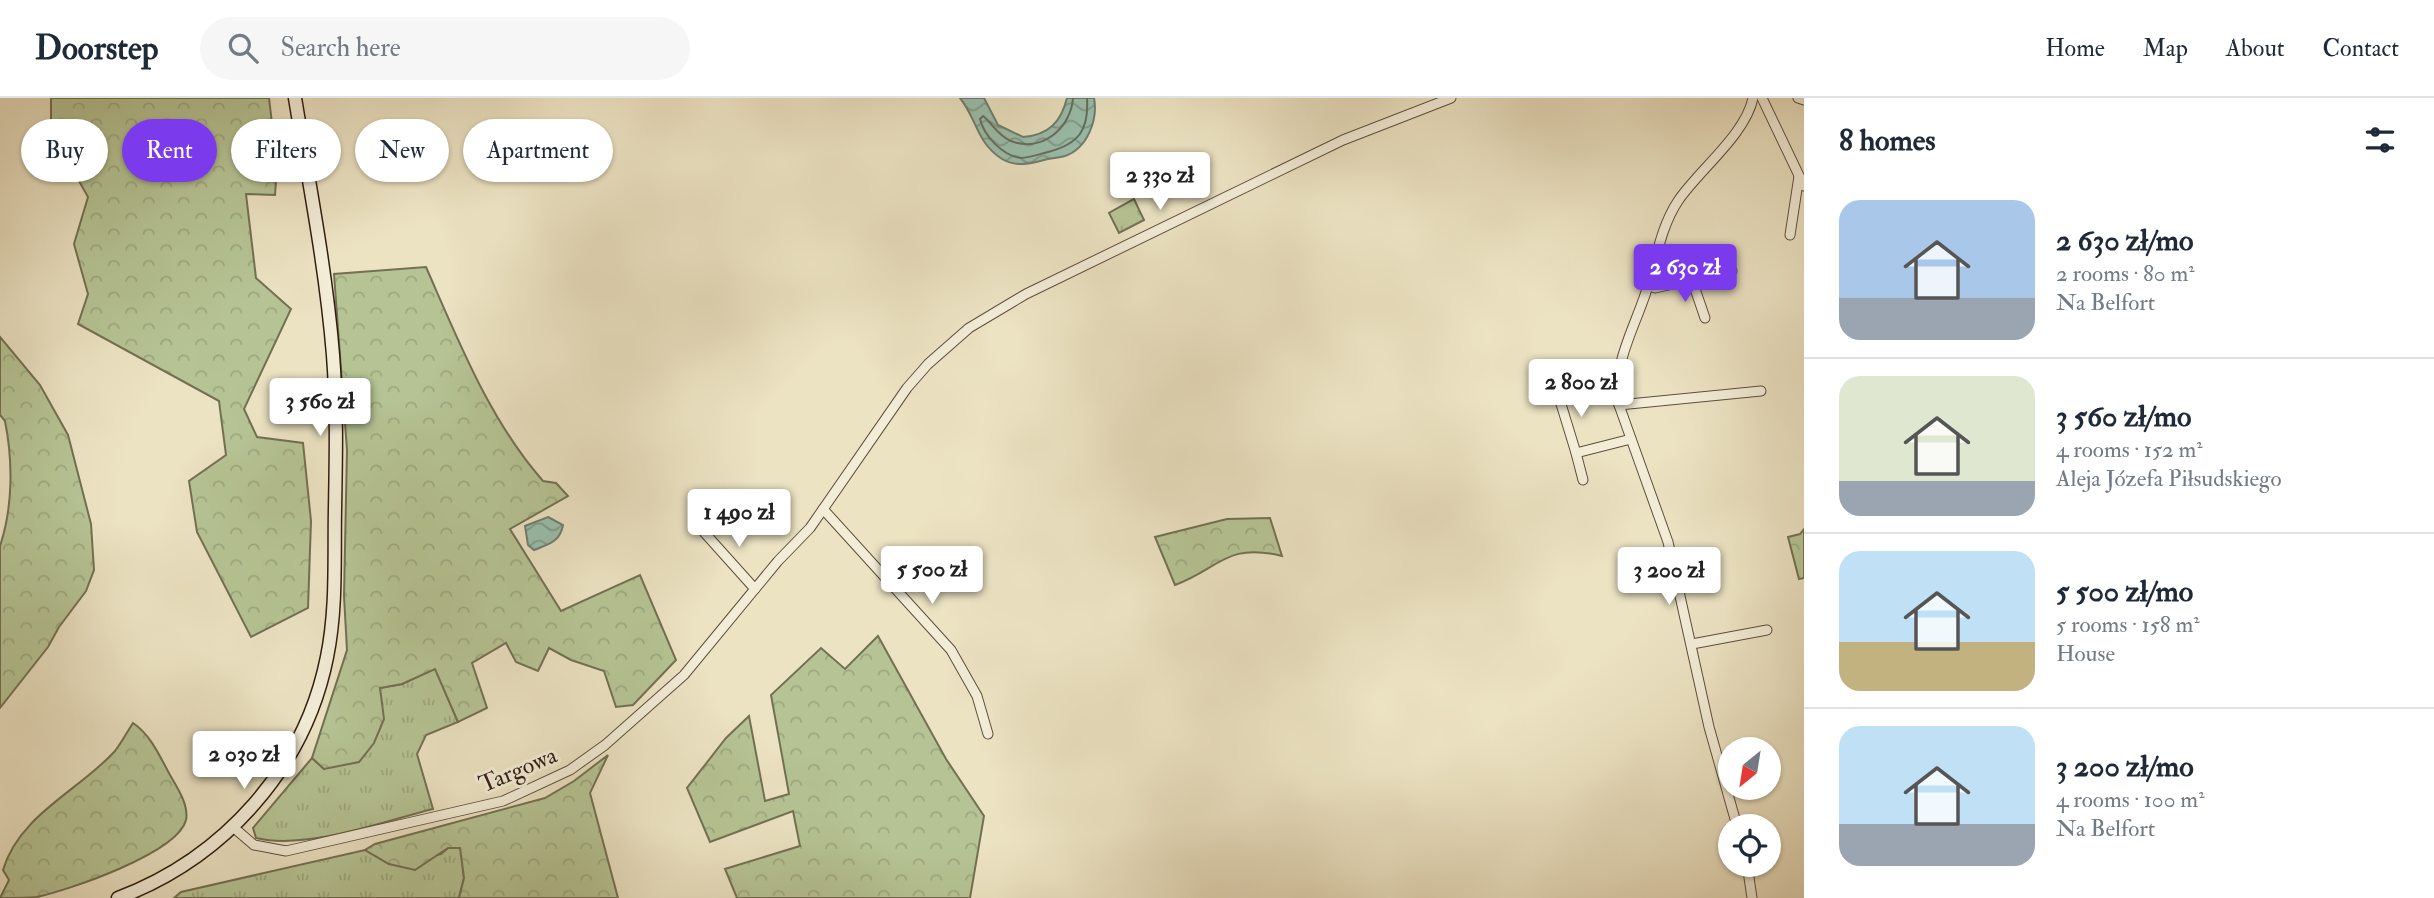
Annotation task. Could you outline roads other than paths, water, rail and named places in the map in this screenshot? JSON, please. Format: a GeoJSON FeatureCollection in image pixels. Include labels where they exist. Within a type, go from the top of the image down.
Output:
{"type":"FeatureCollection","features":[{"type":"Feature","properties":{"kind":"main road"},"geometry":{"type":"LineString","coordinates":[[118,898],[185,865],[233,827],[278,775],[301,734],[323,675],[332,623],[336,444],[333,356],[295,98]]}},
{"type":"Feature","properties":{"kind":"street","name":"Targowa"},"geometry":{"type":"LineString","coordinates":[[233,827],[254,845],[286,851],[491,804],[548,783],[588,758],[671,687],[810,528],[907,388],[951,342],[1004,306],[1343,140],[1451,98]]}},
{"type":"Feature","properties":{"kind":"street"},"geometry":{"type":"LineString","coordinates":[[1734,814],[1709,727],[1668,542],[1630,439],[1616,387],[1620,365],[1670,214],[1724,146],[1749,109],[1753,98]]}},
{"type":"Feature","properties":{"kind":"street"},"geometry":{"type":"LineString","coordinates":[[1762,98],[1804,187]]}},
{"type":"Feature","properties":{"kind":"street"},"geometry":{"type":"LineString","coordinates":[[1798,98],[1804,100]]}},
{"type":"Feature","properties":{"kind":"street"},"geometry":{"type":"LineString","coordinates":[[1790,235],[1799,176]]}},
{"type":"Feature","properties":{"kind":"street"},"geometry":{"type":"LineString","coordinates":[[1648,285],[1655,288],[1732,271]]}},
{"type":"Feature","properties":{"kind":"street"},"geometry":{"type":"LineString","coordinates":[[1692,280],[1705,318]]}},
{"type":"Feature","properties":{"kind":"street"},"geometry":{"type":"LineString","coordinates":[[1550,368],[1583,480]]}},
{"type":"Feature","properties":{"kind":"street"},"geometry":{"type":"LineString","coordinates":[[1619,405],[1760,391]]}},
{"type":"Feature","properties":{"kind":"street"},"geometry":{"type":"LineString","coordinates":[[1576,453],[1630,439]]}},
{"type":"Feature","properties":{"kind":"street"},"geometry":{"type":"LineString","coordinates":[[823,509],[951,650],[976,696],[988,734]]}},
{"type":"Feature","properties":{"kind":"street"},"geometry":{"type":"LineString","coordinates":[[703,531],[755,589]]}},
{"type":"Feature","properties":{"kind":"street"},"geometry":{"type":"LineString","coordinates":[[1692,644],[1767,630]]}},
{"type":"Feature","properties":{"kind":"street"},"geometry":{"type":"LineString","coordinates":[[1749,877],[1752,898]]}},
{"type":"Feature","properties":{"kind":"water"},"geometry":{"type":"Polygon","coordinates":[[[960,98],[984,98],[998,125],[1023,137],[1040,133],[1052,126],[1061,114],[1067,98],[1094,98],[1093,123],[1085,140],[1073,152],[1062,157],[1017,164],[1007,162],[993,152],[960,98]]]}},
{"type":"Feature","properties":{"kind":"water"},"geometry":{"type":"Polygon","coordinates":[[[548,517],[563,525],[562,531],[553,542],[534,550],[528,545],[525,526],[548,517]]]}}]}
